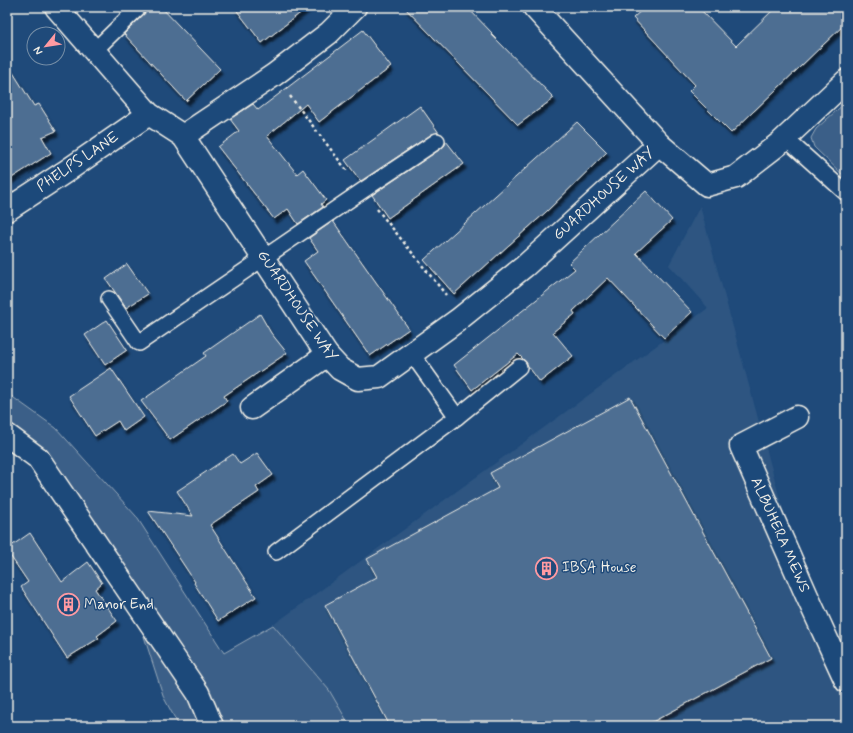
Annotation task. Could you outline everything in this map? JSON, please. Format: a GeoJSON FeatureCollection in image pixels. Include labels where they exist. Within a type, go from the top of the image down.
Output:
{"type":"FeatureCollection","features":[{"type":"Feature","properties":{"kind":"street","name":"GUARDHOUSE WAY"},"geometry":{"type":"LineString","coordinates":[[56,7],[149,114],[183,136],[327,355],[340,369],[358,379],[379,377],[458,320],[525,266],[659,144]]}},
{"type":"Feature","properties":{"kind":"street"},"geometry":{"type":"LineString","coordinates":[[183,136],[274,75],[329,32],[355,7]]}},
{"type":"Feature","properties":{"kind":"street"},"geometry":{"type":"LineString","coordinates":[[534,7],[659,144],[707,184],[736,178],[785,138],[846,81]]}},
{"type":"Feature","properties":{"kind":"street","name":"PHELPS LANE"},"geometry":{"type":"LineString","coordinates":[[7,210],[149,114]]}},
{"type":"Feature","properties":{"kind":"street"},"geometry":{"type":"LineString","coordinates":[[252,408],[327,355]]}},
{"type":"Feature","properties":{"kind":"street","name":"ALBUHERA MEWS"},"geometry":{"type":"LineString","coordinates":[[797,417],[741,446],[846,681]]}},
{"type":"Feature","properties":{"kind":"street"},"geometry":{"type":"LineString","coordinates":[[7,435],[38,458],[198,693],[212,726]]}},
{"type":"Feature","properties":{"kind":"lane"},"geometry":{"type":"LineString","coordinates":[[94,51],[139,7]]}},
{"type":"Feature","properties":{"kind":"lane"},"geometry":{"type":"LineString","coordinates":[[785,138],[846,193]]}},
{"type":"Feature","properties":{"kind":"lane"},"geometry":{"type":"LineString","coordinates":[[109,299],[139,343],[437,142]]}},
{"type":"Feature","properties":{"kind":"lane"},"geometry":{"type":"LineString","coordinates":[[412,354],[457,417]]}},
{"type":"Feature","properties":{"kind":"lane"},"geometry":{"type":"LineString","coordinates":[[276,552],[457,417],[519,367]]}},
{"type":"Feature","properties":{"kind":"shaded area"},"geometry":{"type":"Polygon","coordinates":[[[846,102],[846,178],[814,147],[811,138],[816,129],[846,102]]]}},
{"type":"Feature","properties":{"kind":"shaded area","name":"IBSA House"},"geometry":{"type":"Polygon","coordinates":[[[700,206],[815,627],[846,683],[846,726],[334,726],[273,625],[708,308],[669,265],[700,206]]]}},
{"type":"Feature","properties":{"kind":"shaded area"},"geometry":{"type":"Polygon","coordinates":[[[7,393],[56,428],[136,516],[224,653],[273,625],[329,690],[350,726],[179,726],[164,698],[140,624],[84,510],[51,456],[7,423],[7,393]]]}},
{"type":"Feature","properties":{"kind":"building"},"geometry":{"type":"Polygon","coordinates":[[[148,7],[161,7],[220,69],[186,101],[124,34],[145,13],[148,7]]]}},
{"type":"Feature","properties":{"kind":"building"},"geometry":{"type":"Polygon","coordinates":[[[234,7],[308,7],[262,43],[234,7]]]}},
{"type":"Feature","properties":{"kind":"building"},"geometry":{"type":"Polygon","coordinates":[[[404,7],[467,7],[492,33],[491,34],[554,98],[518,125],[404,7]]]}},
{"type":"Feature","properties":{"kind":"building"},"geometry":{"type":"Polygon","coordinates":[[[645,7],[698,7],[736,46],[776,7],[846,7],[846,23],[731,133],[689,91],[695,85],[633,18],[645,7]]]}},
{"type":"Feature","properties":{"kind":"building"},"geometry":{"type":"Polygon","coordinates":[[[363,30],[391,67],[319,122],[306,104],[267,136],[297,174],[303,169],[326,200],[321,204],[323,207],[298,224],[288,209],[274,219],[218,147],[239,131],[230,119],[253,104],[258,110],[363,30]]]}},
{"type":"Feature","properties":{"kind":"building"},"geometry":{"type":"Polygon","coordinates":[[[7,63],[34,106],[39,104],[56,131],[42,137],[51,153],[7,181],[7,63]]]}},
{"type":"Feature","properties":{"kind":"building"},"geometry":{"type":"Polygon","coordinates":[[[420,106],[439,133],[432,134],[361,181],[345,160],[420,106]]]}},
{"type":"Feature","properties":{"kind":"building"},"geometry":{"type":"Polygon","coordinates":[[[577,122],[607,152],[546,212],[454,294],[424,260],[577,122]]]}},
{"type":"Feature","properties":{"kind":"building"},"geometry":{"type":"Polygon","coordinates":[[[446,141],[464,164],[388,218],[372,195],[442,148],[446,141]]]}},
{"type":"Feature","properties":{"kind":"building"},"geometry":{"type":"Polygon","coordinates":[[[646,191],[672,220],[636,253],[692,312],[664,338],[608,278],[573,311],[575,314],[553,332],[573,356],[540,382],[526,362],[518,354],[472,390],[454,365],[575,269],[569,263],[646,191]]]}},
{"type":"Feature","properties":{"kind":"building"},"geometry":{"type":"Polygon","coordinates":[[[333,221],[409,329],[370,356],[304,261],[318,251],[309,238],[333,221]]]}},
{"type":"Feature","properties":{"kind":"building"},"geometry":{"type":"Polygon","coordinates":[[[127,264],[148,294],[126,308],[106,279],[127,264]]]}},
{"type":"Feature","properties":{"kind":"building"},"geometry":{"type":"Polygon","coordinates":[[[260,314],[271,333],[287,353],[224,396],[227,401],[170,440],[141,401],[206,356],[204,353],[260,314]]]}},
{"type":"Feature","properties":{"kind":"building"},"geometry":{"type":"Polygon","coordinates":[[[107,320],[127,350],[105,365],[85,335],[107,320]]]}},
{"type":"Feature","properties":{"kind":"building"},"geometry":{"type":"Polygon","coordinates":[[[111,368],[144,417],[124,431],[118,421],[95,436],[69,396],[111,368]]]}},
{"type":"Feature","properties":{"kind":"building","name":"IBSA House"},"geometry":{"type":"Polygon","coordinates":[[[630,397],[771,658],[645,726],[390,726],[325,605],[377,577],[367,559],[498,488],[490,473],[630,397]]]}},
{"type":"Feature","properties":{"kind":"building"},"geometry":{"type":"Polygon","coordinates":[[[257,453],[273,475],[256,487],[259,492],[210,525],[256,597],[218,621],[194,583],[195,582],[148,511],[193,516],[177,491],[233,454],[240,464],[257,453]]]}},
{"type":"Feature","properties":{"kind":"building","name":"Manor End"},"geometry":{"type":"Polygon","coordinates":[[[30,533],[62,582],[88,562],[102,583],[95,589],[117,621],[97,636],[99,638],[67,658],[21,587],[28,582],[7,551],[7,549],[30,533]]]}},
{"type":"Feature","properties":{"kind":"place","name":"IBSA House"},"geometry":{"type":"Point","coordinates":[547,568]}},
{"type":"Feature","properties":{"kind":"place","name":"Manor End"},"geometry":{"type":"Point","coordinates":[69,605]}}]}
